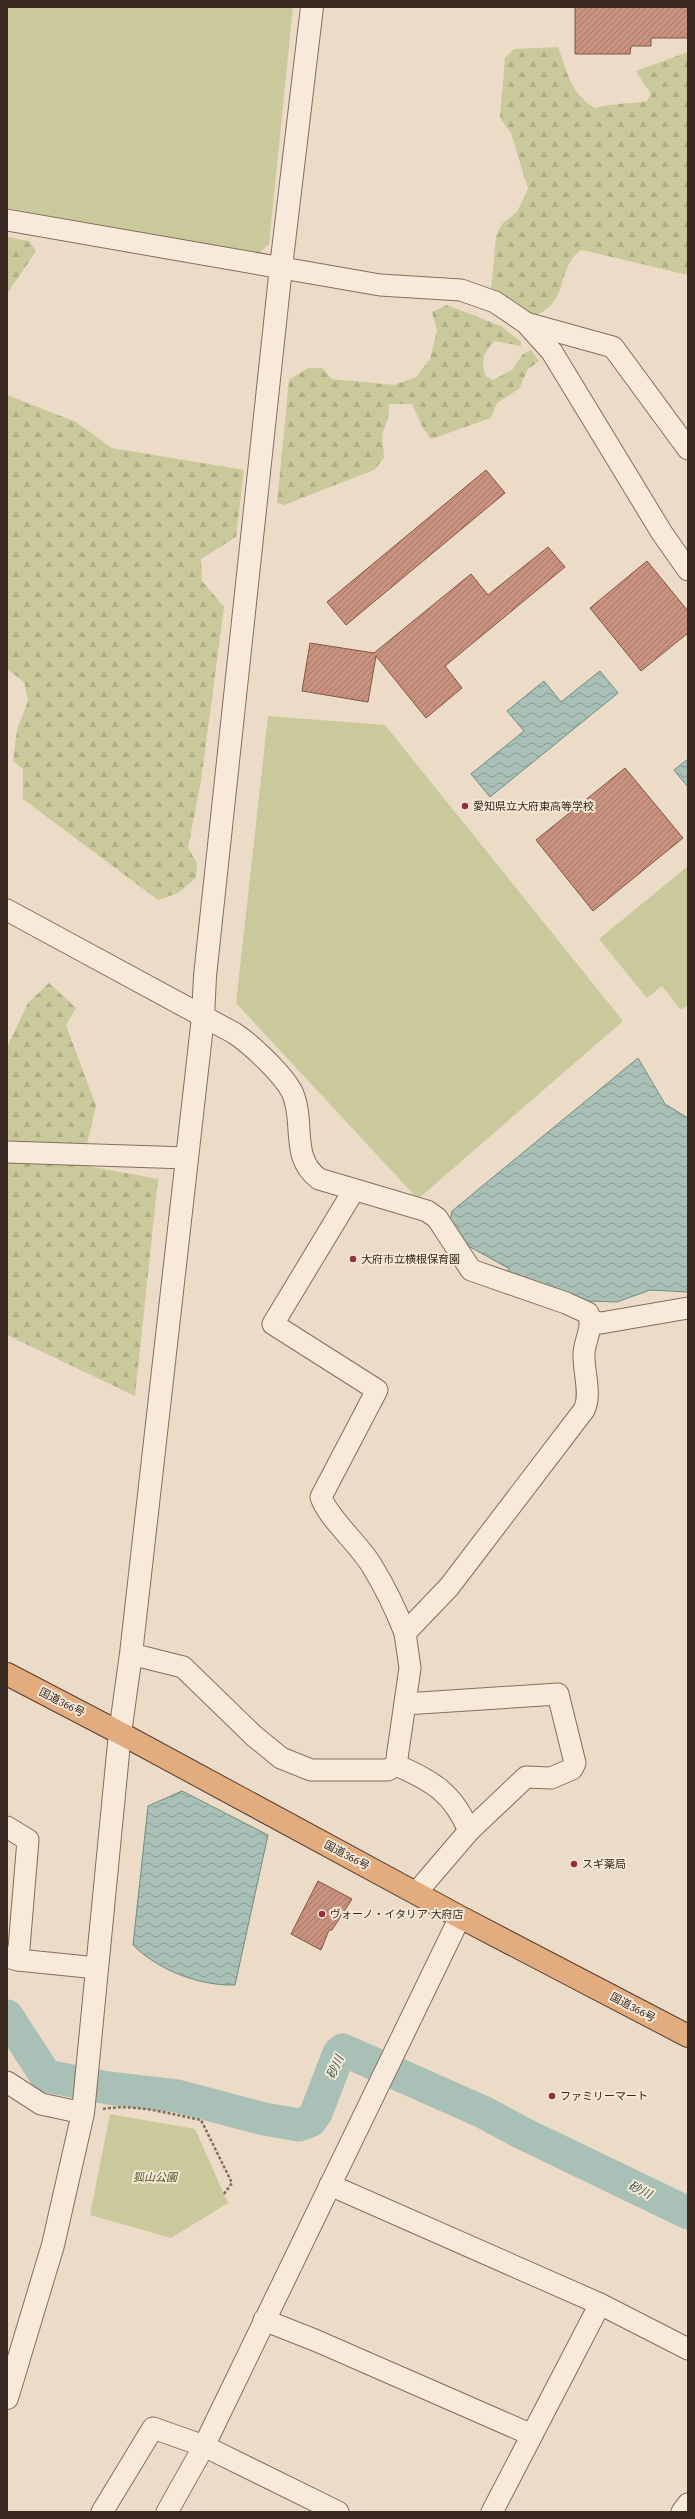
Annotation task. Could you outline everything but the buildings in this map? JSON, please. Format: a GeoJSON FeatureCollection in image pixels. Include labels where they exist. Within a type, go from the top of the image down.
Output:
{"type":"FeatureCollection","features":[{"type":"Feature","properties":{"kind":"highway","name":"国道366号"},"geometry":{"type":"LineString","coordinates":[[7,1674],[120,1733],[460,1917],[688,2036]]}},
{"type":"Feature","properties":{"kind":"street"},"geometry":{"type":"LineString","coordinates":[[7,2398],[54,2245],[83,2107],[120,1733],[131,1654],[203,1017],[208,952],[281,267],[312,7]]}},
{"type":"Feature","properties":{"kind":"street"},"geometry":{"type":"LineString","coordinates":[[7,220],[380,285],[461,290],[495,302],[526,322],[552,352],[662,533],[688,570]]}},
{"type":"Feature","properties":{"kind":"street"},"geometry":{"type":"LineString","coordinates":[[526,322],[613,347],[688,449]]}},
{"type":"Feature","properties":{"kind":"street"},"geometry":{"type":"LineString","coordinates":[[7,910],[234,1033],[251,1044],[292,1092],[305,1166],[318,1179],[427,1211],[437,1218],[471,1270],[566,1303],[588,1314],[591,1321],[584,1354],[587,1401],[584,1410],[449,1587],[405,1633]]}},
{"type":"Feature","properties":{"kind":"street"},"geometry":{"type":"LineString","coordinates":[[7,1152],[187,1158]]}},
{"type":"Feature","properties":{"kind":"street"},"geometry":{"type":"LineString","coordinates":[[131,1654],[183,1667],[248,1731],[281,1758],[311,1770],[388,1770],[396,1765],[410,1668],[405,1633],[372,1566],[353,1539],[323,1505],[321,1497],[377,1390],[273,1324],[354,1190]]}},
{"type":"Feature","properties":{"kind":"street"},"geometry":{"type":"LineString","coordinates":[[591,1321],[601,1323],[688,1308]]}},
{"type":"Feature","properties":{"kind":"street"},"geometry":{"type":"LineString","coordinates":[[405,1704],[558,1694],[574,1763],[572,1769],[551,1778],[526,1777],[469,1831],[416,1893]]}},
{"type":"Feature","properties":{"kind":"street"},"geometry":{"type":"LineString","coordinates":[[396,1765],[418,1775],[450,1797],[462,1815],[469,1831]]}},
{"type":"Feature","properties":{"kind":"street"},"geometry":{"type":"LineString","coordinates":[[7,1827],[28,1840],[12,1958],[97,1968]]}},
{"type":"Feature","properties":{"kind":"street"},"geometry":{"type":"LineString","coordinates":[[167,2512],[204,2446],[373,2093],[460,1917]]}},
{"type":"Feature","properties":{"kind":"street"},"geometry":{"type":"LineString","coordinates":[[7,2082],[41,2104],[83,2107]]}},
{"type":"Feature","properties":{"kind":"street"},"geometry":{"type":"LineString","coordinates":[[330,2185],[600,2304],[688,2349]]}},
{"type":"Feature","properties":{"kind":"street"},"geometry":{"type":"LineString","coordinates":[[492,2512],[600,2304]]}},
{"type":"Feature","properties":{"kind":"street"},"geometry":{"type":"LineString","coordinates":[[264,2320],[317,2341],[532,2435]]}},
{"type":"Feature","properties":{"kind":"street"},"geometry":{"type":"LineString","coordinates":[[102,2512],[153,2428],[204,2446],[338,2512]]}},
{"type":"Feature","properties":{"kind":"street"},"geometry":{"type":"LineString","coordinates":[[682,2512],[688,2504]]}},
{"type":"Feature","properties":{"kind":"path"},"geometry":{"type":"LineString","coordinates":[[83,2107],[112,2107],[158,2111],[201,2120],[232,2183],[224,2194]]}},
{"type":"Feature","properties":{"kind":"green space"},"geometry":{"type":"Polygon","coordinates":[[[7,7],[293,7],[269,244],[258,254],[7,208],[7,7]]]}},
{"type":"Feature","properties":{"kind":"green space"},"geometry":{"type":"Polygon","coordinates":[[[558,47],[575,89],[580,96],[595,108],[608,105],[647,101],[651,94],[636,71],[688,52],[688,275],[582,250],[568,265],[558,294],[553,302],[546,310],[534,316],[503,295],[491,291],[496,236],[502,224],[517,212],[528,189],[511,133],[500,118],[505,58],[514,49],[558,47]]]}},
{"type":"Feature","properties":{"kind":"green space"},"geometry":{"type":"Polygon","coordinates":[[[7,237],[29,241],[36,251],[7,294],[7,237]]]}},
{"type":"Feature","properties":{"kind":"green space"},"geometry":{"type":"Polygon","coordinates":[[[447,305],[501,326],[521,342],[521,346],[494,341],[485,353],[483,361],[484,370],[486,376],[493,380],[512,370],[523,354],[531,350],[539,361],[528,369],[519,389],[497,403],[491,418],[431,439],[423,428],[412,404],[389,404],[388,419],[382,434],[384,458],[374,470],[284,505],[277,503],[289,380],[308,368],[322,368],[332,379],[394,385],[416,377],[430,359],[437,330],[432,312],[447,305]]]}},
{"type":"Feature","properties":{"kind":"green space"},"geometry":{"type":"Polygon","coordinates":[[[7,395],[76,422],[112,448],[244,470],[236,537],[201,559],[202,581],[224,607],[201,781],[188,848],[197,863],[196,878],[178,893],[158,900],[23,799],[23,769],[13,761],[17,730],[28,701],[24,682],[7,669],[7,395]]]}},
{"type":"Feature","properties":{"kind":"green space"},"geometry":{"type":"Polygon","coordinates":[[[268,716],[385,725],[623,1021],[418,1199],[236,1003],[268,716]]]}},
{"type":"Feature","properties":{"kind":"green space"},"geometry":{"type":"Polygon","coordinates":[[[688,866],[688,1005],[681,1010],[662,986],[647,998],[599,939],[688,866]]]}},
{"type":"Feature","properties":{"kind":"green space"},"geometry":{"type":"Polygon","coordinates":[[[49,983],[76,1008],[66,1025],[96,1106],[82,1165],[158,1179],[135,1396],[7,1335],[7,1047],[28,1003],[49,983]]]}},
{"type":"Feature","properties":{"kind":"green space","name":"狐山公園"},"geometry":{"type":"Polygon","coordinates":[[[110,2114],[195,2129],[228,2203],[171,2238],[90,2215],[110,2114]]]}},
{"type":"Feature","properties":{"kind":"water"},"geometry":{"type":"Polygon","coordinates":[[[600,671],[618,693],[490,797],[471,774],[524,731],[507,711],[544,681],[561,702],[600,671]]]}},
{"type":"Feature","properties":{"kind":"water"},"geometry":{"type":"Polygon","coordinates":[[[688,759],[688,787],[674,770],[688,759]]]}},
{"type":"Feature","properties":{"kind":"water"},"geometry":{"type":"Polygon","coordinates":[[[638,1058],[665,1104],[688,1118],[688,1292],[650,1290],[617,1302],[589,1301],[568,1297],[512,1275],[508,1268],[463,1243],[450,1221],[452,1211],[638,1058]]]}},
{"type":"Feature","properties":{"kind":"water"},"geometry":{"type":"Polygon","coordinates":[[[182,1791],[268,1835],[235,1985],[207,1983],[180,1975],[154,1962],[133,1945],[148,1806],[182,1791]]]}},
{"type":"Feature","properties":{"kind":"waterway","name":"砂川"},"geometry":{"type":"LineString","coordinates":[[7,2016],[46,2076],[108,2088],[177,2096],[264,2119],[299,2125],[310,2121],[316,2113],[339,2053],[343,2050],[483,2112],[522,2133],[688,2213]]}},
{"type":"Feature","properties":{"kind":"place","name":"愛知県立大府東高等学校"},"geometry":{"type":"Point","coordinates":[465,806]}},
{"type":"Feature","properties":{"kind":"place","name":"大府市立横根保育園"},"geometry":{"type":"Point","coordinates":[353,1259]}},
{"type":"Feature","properties":{"kind":"place","name":"スギ薬局"},"geometry":{"type":"Point","coordinates":[574,1864]}},
{"type":"Feature","properties":{"kind":"place","name":"ヴォーノ・イタリア 大府店"},"geometry":{"type":"Point","coordinates":[322,1914]}},
{"type":"Feature","properties":{"kind":"place","name":"ファミリーマート"},"geometry":{"type":"Point","coordinates":[552,2096]}}]}
